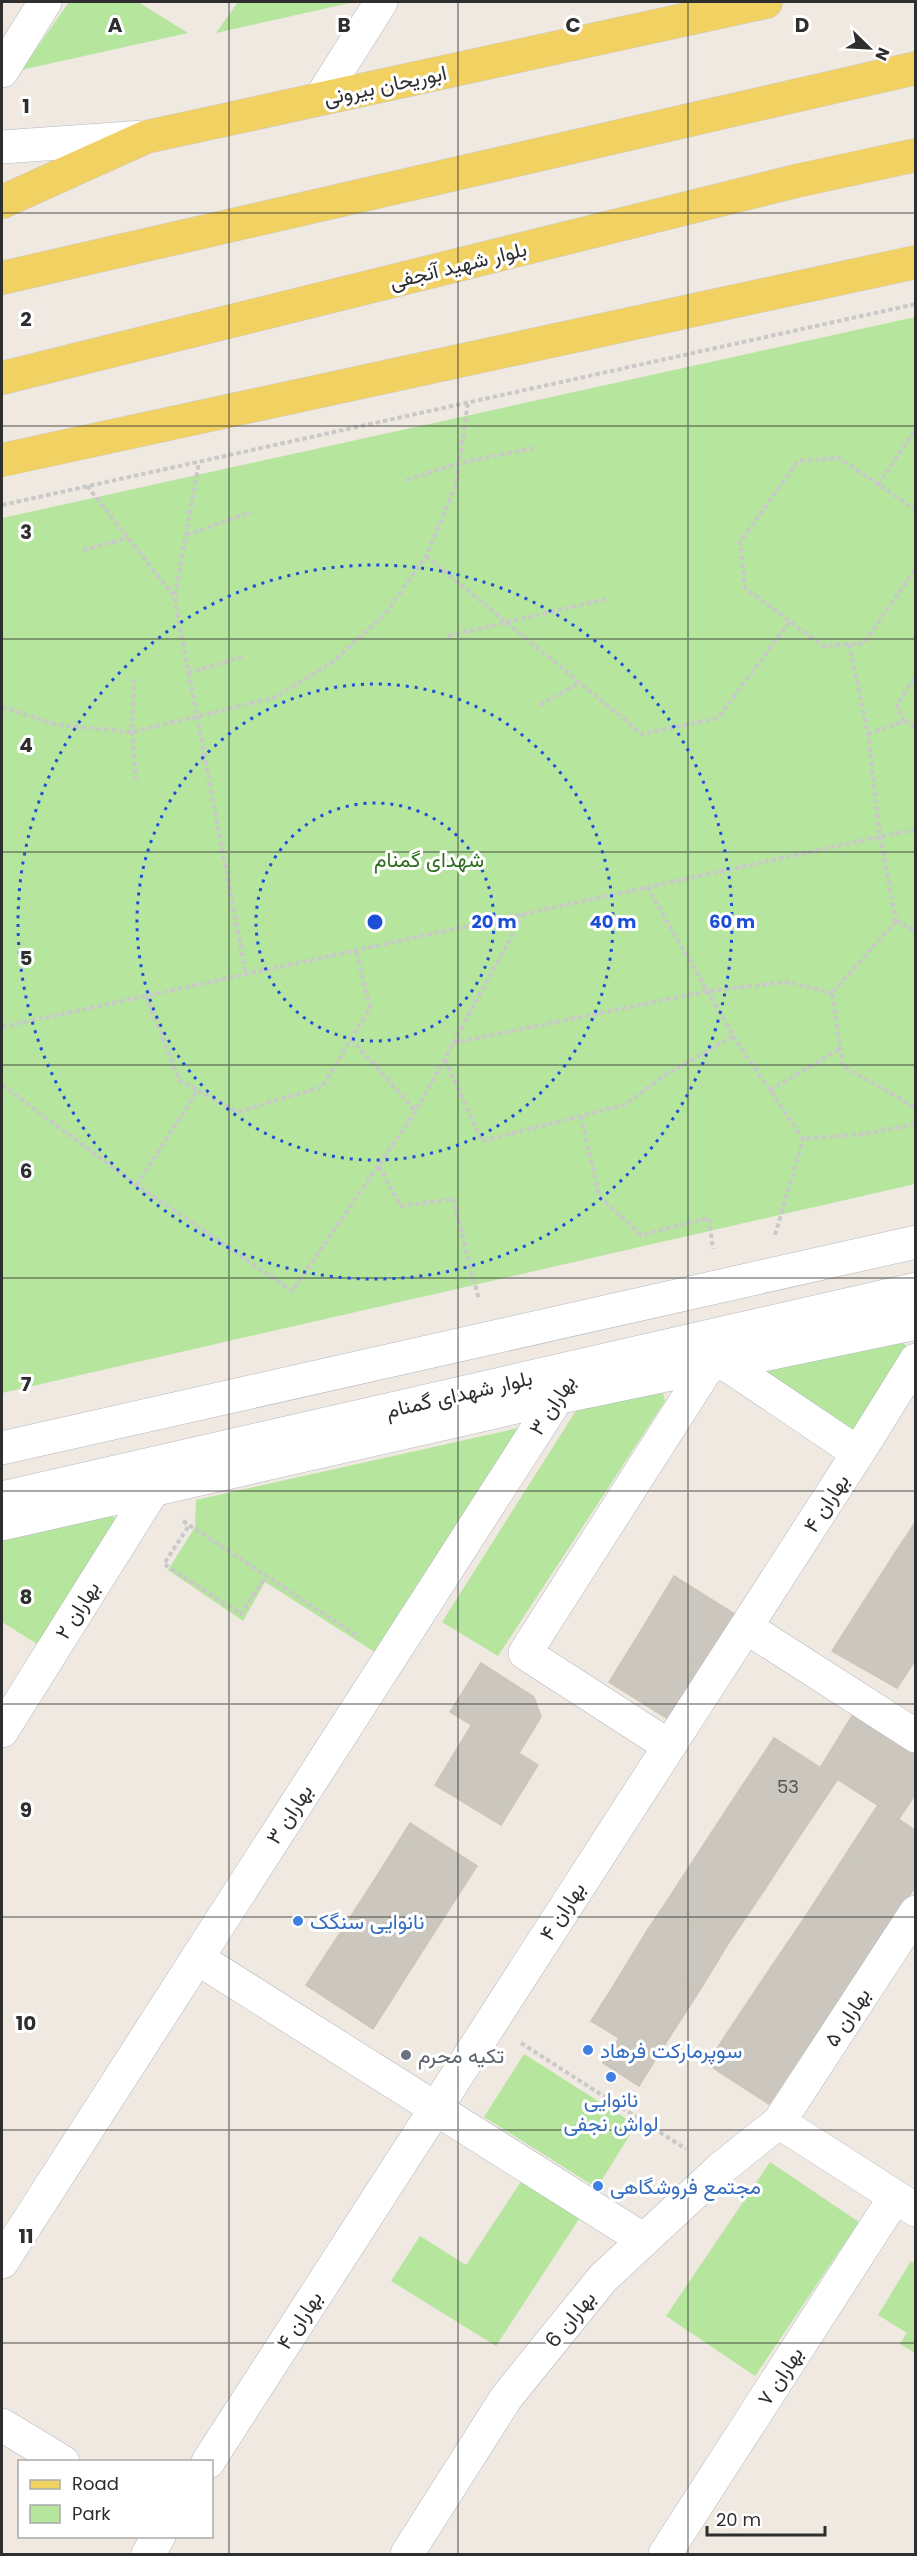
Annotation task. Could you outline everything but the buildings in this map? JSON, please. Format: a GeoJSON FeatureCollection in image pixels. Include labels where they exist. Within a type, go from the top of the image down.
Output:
{"type":"FeatureCollection","features":[{"type":"Feature","properties":{"kind":"main road","name":"ابوریحان بیرونی"},"geometry":{"type":"LineString","coordinates":[[146,137],[717,7],[766,2]]}},
{"type":"Feature","properties":{"kind":"main road"},"geometry":{"type":"LineString","coordinates":[[2,278],[915,68]]}},
{"type":"Feature","properties":{"kind":"main road"},"geometry":{"type":"LineString","coordinates":[[2,202],[146,137]]}},
{"type":"Feature","properties":{"kind":"main road","name":"بلوار شهید آنجفی"},"geometry":{"type":"LineString","coordinates":[[2,378],[796,181],[915,155]]}},
{"type":"Feature","properties":{"kind":"main road"},"geometry":{"type":"LineString","coordinates":[[2,460],[915,262]]}},
{"type":"Feature","properties":{"kind":"street"},"geometry":{"type":"LineString","coordinates":[[2,72],[45,2]]}},
{"type":"Feature","properties":{"kind":"street"},"geometry":{"type":"LineString","coordinates":[[320,99],[381,2]]}},
{"type":"Feature","properties":{"kind":"street","name":"ابوریحان بیرونی"},"geometry":{"type":"LineString","coordinates":[[2,147],[146,137]]}},
{"type":"Feature","properties":{"kind":"street"},"geometry":{"type":"LineString","coordinates":[[2,1449],[915,1242]]}},
{"type":"Feature","properties":{"kind":"street","name":"بلوار شهدای گمنام"},"geometry":{"type":"LineString","coordinates":[[2,1498],[915,1289]]}},
{"type":"Feature","properties":{"kind":"street"},"geometry":{"type":"LineString","coordinates":[[2,1524],[556,1398],[915,1323]]}},
{"type":"Feature","properties":{"kind":"street","name":"بهاران ۴"},"geometry":{"type":"LineString","coordinates":[[209,2460],[746,1627],[915,1360]]}},
{"type":"Feature","properties":{"kind":"street"},"geometry":{"type":"LineString","coordinates":[[716,1364],[858,1452]]}},
{"type":"Feature","properties":{"kind":"street"},"geometry":{"type":"LineString","coordinates":[[669,1746],[525,1653],[716,1364]]}},
{"type":"Feature","properties":{"kind":"street","name":"بهاران ۳"},"geometry":{"type":"LineString","coordinates":[[5,2248],[197,1958],[577,1367]]}},
{"type":"Feature","properties":{"kind":"street","name":"بهاران ۲"},"geometry":{"type":"LineString","coordinates":[[2,1731],[153,1490]]}},
{"type":"Feature","properties":{"kind":"street"},"geometry":{"type":"LineString","coordinates":[[746,1627],[915,1736]]}},
{"type":"Feature","properties":{"kind":"street","name":"بهاران ۵"},"geometry":{"type":"LineString","coordinates":[[779,2122],[915,1912]]}},
{"type":"Feature","properties":{"kind":"street"},"geometry":{"type":"LineString","coordinates":[[197,1958],[644,2240]]}},
{"type":"Feature","properties":{"kind":"street"},"geometry":{"type":"LineString","coordinates":[[779,2122],[905,2204]]}},
{"type":"Feature","properties":{"kind":"street","name":"بهاران 6"},"geometry":{"type":"LineString","coordinates":[[406,2554],[506,2398],[603,2278],[719,2170],[779,2122]]}},
{"type":"Feature","properties":{"kind":"street","name":"بهاران ۷"},"geometry":{"type":"LineString","coordinates":[[665,2554],[905,2204]]}},
{"type":"Feature","properties":{"kind":"street"},"geometry":{"type":"LineString","coordinates":[[2,2425],[60,2460]]}},
{"type":"Feature","properties":{"kind":"street"},"geometry":{"type":"LineString","coordinates":[[148,2554],[158,2538]]}},
{"type":"Feature","properties":{"kind":"path"},"geometry":{"type":"LineString","coordinates":[[2,505],[915,304]]}},
{"type":"Feature","properties":{"kind":"path"},"geometry":{"type":"LineString","coordinates":[[2,707],[58,725],[132,732],[273,698],[333,662],[385,614],[426,556],[456,485],[468,402]]}},
{"type":"Feature","properties":{"kind":"path"},"geometry":{"type":"LineString","coordinates":[[878,485],[915,429]]}},
{"type":"Feature","properties":{"kind":"path"},"geometry":{"type":"LineString","coordinates":[[406,480],[459,463],[534,448]]}},
{"type":"Feature","properties":{"kind":"path"},"geometry":{"type":"LineString","coordinates":[[915,510],[839,458],[798,461],[740,542],[745,588],[823,646],[864,643],[915,568]]}},
{"type":"Feature","properties":{"kind":"path"},"geometry":{"type":"LineString","coordinates":[[199,462],[174,596],[246,974]]}},
{"type":"Feature","properties":{"kind":"path"},"geometry":{"type":"LineString","coordinates":[[87,486],[174,596]]}},
{"type":"Feature","properties":{"kind":"path"},"geometry":{"type":"LineString","coordinates":[[186,535],[252,512]]}},
{"type":"Feature","properties":{"kind":"path"},"geometry":{"type":"LineString","coordinates":[[83,550],[129,538]]}},
{"type":"Feature","properties":{"kind":"path"},"geometry":{"type":"LineString","coordinates":[[426,556],[642,734],[718,718],[790,621]]}},
{"type":"Feature","properties":{"kind":"path"},"geometry":{"type":"LineString","coordinates":[[448,636],[606,599]]}},
{"type":"Feature","properties":{"kind":"path"},"geometry":{"type":"LineString","coordinates":[[849,644],[868,734],[880,836],[896,921]]}},
{"type":"Feature","properties":{"kind":"path"},"geometry":{"type":"LineString","coordinates":[[188,673],[242,657]]}},
{"type":"Feature","properties":{"kind":"path"},"geometry":{"type":"LineString","coordinates":[[915,673],[897,706],[904,721],[915,728]]}},
{"type":"Feature","properties":{"kind":"path"},"geometry":{"type":"LineString","coordinates":[[134,679],[132,732],[136,780]]}},
{"type":"Feature","properties":{"kind":"path"},"geometry":{"type":"LineString","coordinates":[[540,705],[579,683]]}},
{"type":"Feature","properties":{"kind":"path"},"geometry":{"type":"LineString","coordinates":[[868,734],[904,721]]}},
{"type":"Feature","properties":{"kind":"path"},"geometry":{"type":"LineString","coordinates":[[2,1027],[915,829]]}},
{"type":"Feature","properties":{"kind":"path"},"geometry":{"type":"LineString","coordinates":[[647,887],[733,1036],[803,1139]]}},
{"type":"Feature","properties":{"kind":"path"},"geometry":{"type":"LineString","coordinates":[[2,1085],[137,1185],[292,1291],[416,1111],[524,914]]}},
{"type":"Feature","properties":{"kind":"path"},"geometry":{"type":"LineString","coordinates":[[896,921],[915,931]]}},
{"type":"Feature","properties":{"kind":"path"},"geometry":{"type":"LineString","coordinates":[[896,921],[832,993],[843,1066],[915,1108]]}},
{"type":"Feature","properties":{"kind":"path"},"geometry":{"type":"LineString","coordinates":[[146,996],[179,1080],[237,1112],[322,1087],[370,1008],[356,951]]}},
{"type":"Feature","properties":{"kind":"path"},"geometry":{"type":"LineString","coordinates":[[453,1043],[708,991],[787,982],[832,993]]}},
{"type":"Feature","properties":{"kind":"path"},"geometry":{"type":"LineString","coordinates":[[444,1059],[482,1141],[624,1105],[664,1076],[733,1036]]}},
{"type":"Feature","properties":{"kind":"path"},"geometry":{"type":"LineString","coordinates":[[351,1039],[416,1111]]}},
{"type":"Feature","properties":{"kind":"path"},"geometry":{"type":"LineString","coordinates":[[770,1090],[840,1049]]}},
{"type":"Feature","properties":{"kind":"path"},"geometry":{"type":"LineString","coordinates":[[137,1185],[198,1090]]}},
{"type":"Feature","properties":{"kind":"path"},"geometry":{"type":"LineString","coordinates":[[580,1116],[599,1196],[641,1235],[709,1218],[713,1249]]}},
{"type":"Feature","properties":{"kind":"path"},"geometry":{"type":"LineString","coordinates":[[803,1139],[864,1134],[915,1124]]}},
{"type":"Feature","properties":{"kind":"path"},"geometry":{"type":"LineString","coordinates":[[775,1235],[803,1139]]}},
{"type":"Feature","properties":{"kind":"path"},"geometry":{"type":"LineString","coordinates":[[379,1166],[401,1206],[453,1199],[479,1300]]}},
{"type":"Feature","properties":{"kind":"path"},"geometry":{"type":"LineString","coordinates":[[153,1490],[188,1527],[390,1658]]}},
{"type":"Feature","properties":{"kind":"path"},"geometry":{"type":"LineString","coordinates":[[188,1527],[164,1564],[241,1614],[265,1576]]}},
{"type":"Feature","properties":{"kind":"path"},"geometry":{"type":"LineString","coordinates":[[490,2023],[719,2170]]}},
{"type":"Feature","properties":{"kind":"green space"},"geometry":{"type":"Polygon","coordinates":[[[69,2],[138,2],[188,33],[21,70],[69,2]]]}},
{"type":"Feature","properties":{"kind":"green space"},"geometry":{"type":"Polygon","coordinates":[[[238,2],[354,2],[216,33],[238,2]]]}},
{"type":"Feature","properties":{"kind":"green space","name":"شهدای گمنام"},"geometry":{"type":"Polygon","coordinates":[[[915,317],[915,1184],[2,1393],[2,518],[915,317]]]}},
{"type":"Feature","properties":{"kind":"green space"},"geometry":{"type":"Polygon","coordinates":[[[901,1340],[909,1349],[855,1436],[758,1372],[901,1340]]]}},
{"type":"Feature","properties":{"kind":"green space"},"geometry":{"type":"Polygon","coordinates":[[[663,1393],[665,1401],[498,1656],[442,1622],[577,1409],[663,1393]]]}},
{"type":"Feature","properties":{"kind":"green space"},"geometry":{"type":"Polygon","coordinates":[[[532,1425],[384,1658],[265,1582],[243,1621],[168,1570],[195,1527],[196,1500],[532,1425]]]}},
{"type":"Feature","properties":{"kind":"green space"},"geometry":{"type":"Polygon","coordinates":[[[109,1514],[122,1522],[42,1647],[2,1622],[2,1536],[109,1514]]]}},
{"type":"Feature","properties":{"kind":"green space"},"geometry":{"type":"Polygon","coordinates":[[[524,2054],[636,2125],[597,2188],[484,2117],[524,2054]]]}},
{"type":"Feature","properties":{"kind":"green space"},"geometry":{"type":"Polygon","coordinates":[[[770,2162],[859,2222],[755,2376],[666,2316],[770,2162]]]}},
{"type":"Feature","properties":{"kind":"green space"},"geometry":{"type":"Polygon","coordinates":[[[522,2180],[581,2216],[496,2346],[391,2281],[420,2236],[466,2265],[522,2180]]]}},
{"type":"Feature","properties":{"kind":"green space"},"geometry":{"type":"Polygon","coordinates":[[[911,2261],[916,2264],[915,2353],[900,2344],[907,2333],[878,2315],[911,2261]]]}},
{"type":"Feature","properties":{"kind":"place","name":"نانوایی سنگک"},"geometry":{"type":"Point","coordinates":[298,1921]}},
{"type":"Feature","properties":{"kind":"place","name":"سوپرمارکت فرهاد"},"geometry":{"type":"Point","coordinates":[588,2050]}},
{"type":"Feature","properties":{"kind":"place","name":"تکیه محرم"},"geometry":{"type":"Point","coordinates":[406,2055]}},
{"type":"Feature","properties":{"kind":"place","name":"نانوایی لواش نجفی"},"geometry":{"type":"Point","coordinates":[611,2077]}},
{"type":"Feature","properties":{"kind":"place","name":"مجتمع فروشگاهی"},"geometry":{"type":"Point","coordinates":[598,2186]}}]}
